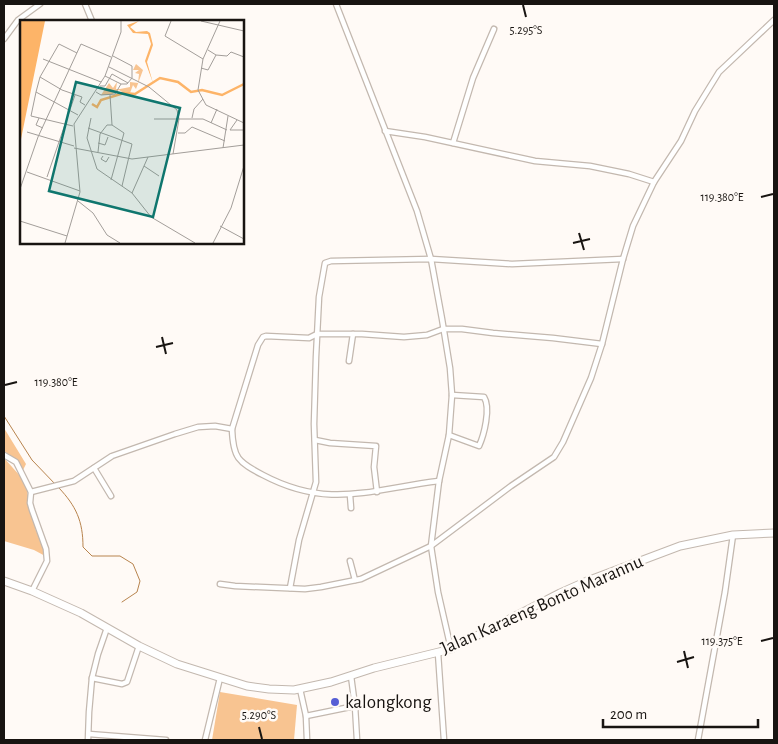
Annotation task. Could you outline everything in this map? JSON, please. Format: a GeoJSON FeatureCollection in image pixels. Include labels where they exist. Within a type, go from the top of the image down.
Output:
{"type":"FeatureCollection","features":[{"type":"Feature","properties":{"kind":"main road","name":"Jalan Karaeng Bonto Marannu"},"geometry":{"type":"LineString","coordinates":[[4,582],[32,591],[81,613],[139,646],[177,664],[261,689],[300,689],[451,649],[560,593],[609,571],[680,546],[733,535],[774,533]]}},
{"type":"Feature","properties":{"kind":"street"},"geometry":{"type":"LineString","coordinates":[[4,39],[18,20],[40,4]]}},
{"type":"Feature","properties":{"kind":"street"},"geometry":{"type":"LineString","coordinates":[[85,4],[92,20]]}},
{"type":"Feature","properties":{"kind":"street"},"geometry":{"type":"LineString","coordinates":[[336,4],[417,211],[430,259],[450,368],[452,395],[449,435],[439,481],[430,546],[451,649]]}},
{"type":"Feature","properties":{"kind":"street"},"geometry":{"type":"LineString","coordinates":[[220,584],[290,588],[322,587],[355,580],[430,546],[511,486],[554,457],[581,402],[602,344],[633,226],[654,182],[681,141],[695,111],[716,77],[729,62],[774,20]]}},
{"type":"Feature","properties":{"kind":"street"},"geometry":{"type":"LineString","coordinates":[[453,143],[473,78],[494,29]]}},
{"type":"Feature","properties":{"kind":"street"},"geometry":{"type":"LineString","coordinates":[[385,131],[453,143],[535,161],[590,166],[629,174],[654,182]]}},
{"type":"Feature","properties":{"kind":"street"},"geometry":{"type":"LineString","coordinates":[[290,588],[299,540],[316,482],[317,334],[319,297],[325,263],[332,261],[430,259],[512,264],[623,259]]}},
{"type":"Feature","properties":{"kind":"street"},"geometry":{"type":"LineString","coordinates":[[439,481],[350,495],[313,494],[281,484],[249,468],[240,461],[233,449],[232,429],[258,345],[263,337],[309,338],[317,334],[410,336],[433,334],[443,329],[602,344]]}},
{"type":"Feature","properties":{"kind":"street"},"geometry":{"type":"LineString","coordinates":[[349,361],[353,334]]}},
{"type":"Feature","properties":{"kind":"street"},"geometry":{"type":"LineString","coordinates":[[449,435],[479,446],[486,417],[486,401],[484,398],[452,395]]}},
{"type":"Feature","properties":{"kind":"street"},"geometry":{"type":"LineString","coordinates":[[31,492],[74,480],[112,456],[198,427],[215,426],[232,429]]}},
{"type":"Feature","properties":{"kind":"street"},"geometry":{"type":"LineString","coordinates":[[315,440],[330,443],[376,446],[374,467],[376,492]]}},
{"type":"Feature","properties":{"kind":"street"},"geometry":{"type":"LineString","coordinates":[[4,455],[16,462],[31,492],[30,503],[47,557],[47,561],[32,591]]}},
{"type":"Feature","properties":{"kind":"street"},"geometry":{"type":"LineString","coordinates":[[94,468],[111,496]]}},
{"type":"Feature","properties":{"kind":"street"},"geometry":{"type":"LineString","coordinates":[[350,495],[351,508]]}},
{"type":"Feature","properties":{"kind":"street"},"geometry":{"type":"LineString","coordinates":[[698,740],[725,592],[733,535]]}},
{"type":"Feature","properties":{"kind":"street"},"geometry":{"type":"LineString","coordinates":[[350,561],[355,580]]}},
{"type":"Feature","properties":{"kind":"street"},"geometry":{"type":"LineString","coordinates":[[88,740],[92,678],[107,628]]}},
{"type":"Feature","properties":{"kind":"street"},"geometry":{"type":"LineString","coordinates":[[92,678],[122,684],[128,682],[139,646]]}},
{"type":"Feature","properties":{"kind":"street"},"geometry":{"type":"LineString","coordinates":[[438,653],[444,740]]}},
{"type":"Feature","properties":{"kind":"street"},"geometry":{"type":"LineString","coordinates":[[351,676],[357,740]]}},
{"type":"Feature","properties":{"kind":"street"},"geometry":{"type":"LineString","coordinates":[[205,740],[220,678]]}},
{"type":"Feature","properties":{"kind":"street"},"geometry":{"type":"LineString","coordinates":[[300,689],[306,716],[307,740]]}},
{"type":"Feature","properties":{"kind":"street"},"geometry":{"type":"LineString","coordinates":[[306,716],[355,706]]}},
{"type":"Feature","properties":{"kind":"street"},"geometry":{"type":"LineString","coordinates":[[89,734],[166,740]]}},
{"type":"Feature","properties":{"kind":"shaded area"},"geometry":{"type":"Polygon","coordinates":[[[4,428],[26,464],[23,470],[4,451],[4,428]]]}},
{"type":"Feature","properties":{"kind":"shaded area"},"geometry":{"type":"Polygon","coordinates":[[[4,458],[30,487],[27,491],[36,531],[44,544],[47,557],[34,550],[4,541],[4,458]]]}},
{"type":"Feature","properties":{"kind":"shaded area"},"geometry":{"type":"Polygon","coordinates":[[[220,692],[297,705],[294,740],[212,740],[220,692]]]}},
{"type":"Feature","properties":{"kind":"waterway"},"geometry":{"type":"LineString","coordinates":[[4,416],[32,460],[56,485]]}},
{"type":"Feature","properties":{"kind":"waterway"},"geometry":{"type":"LineString","coordinates":[[59,488],[70,501],[77,514],[82,529],[83,547],[92,556],[120,556],[133,564],[140,581],[137,592],[122,602]]}},
{"type":"Feature","properties":{"kind":"place","name":"kalongkong"},"geometry":{"type":"Point","coordinates":[335,702]}}]}
